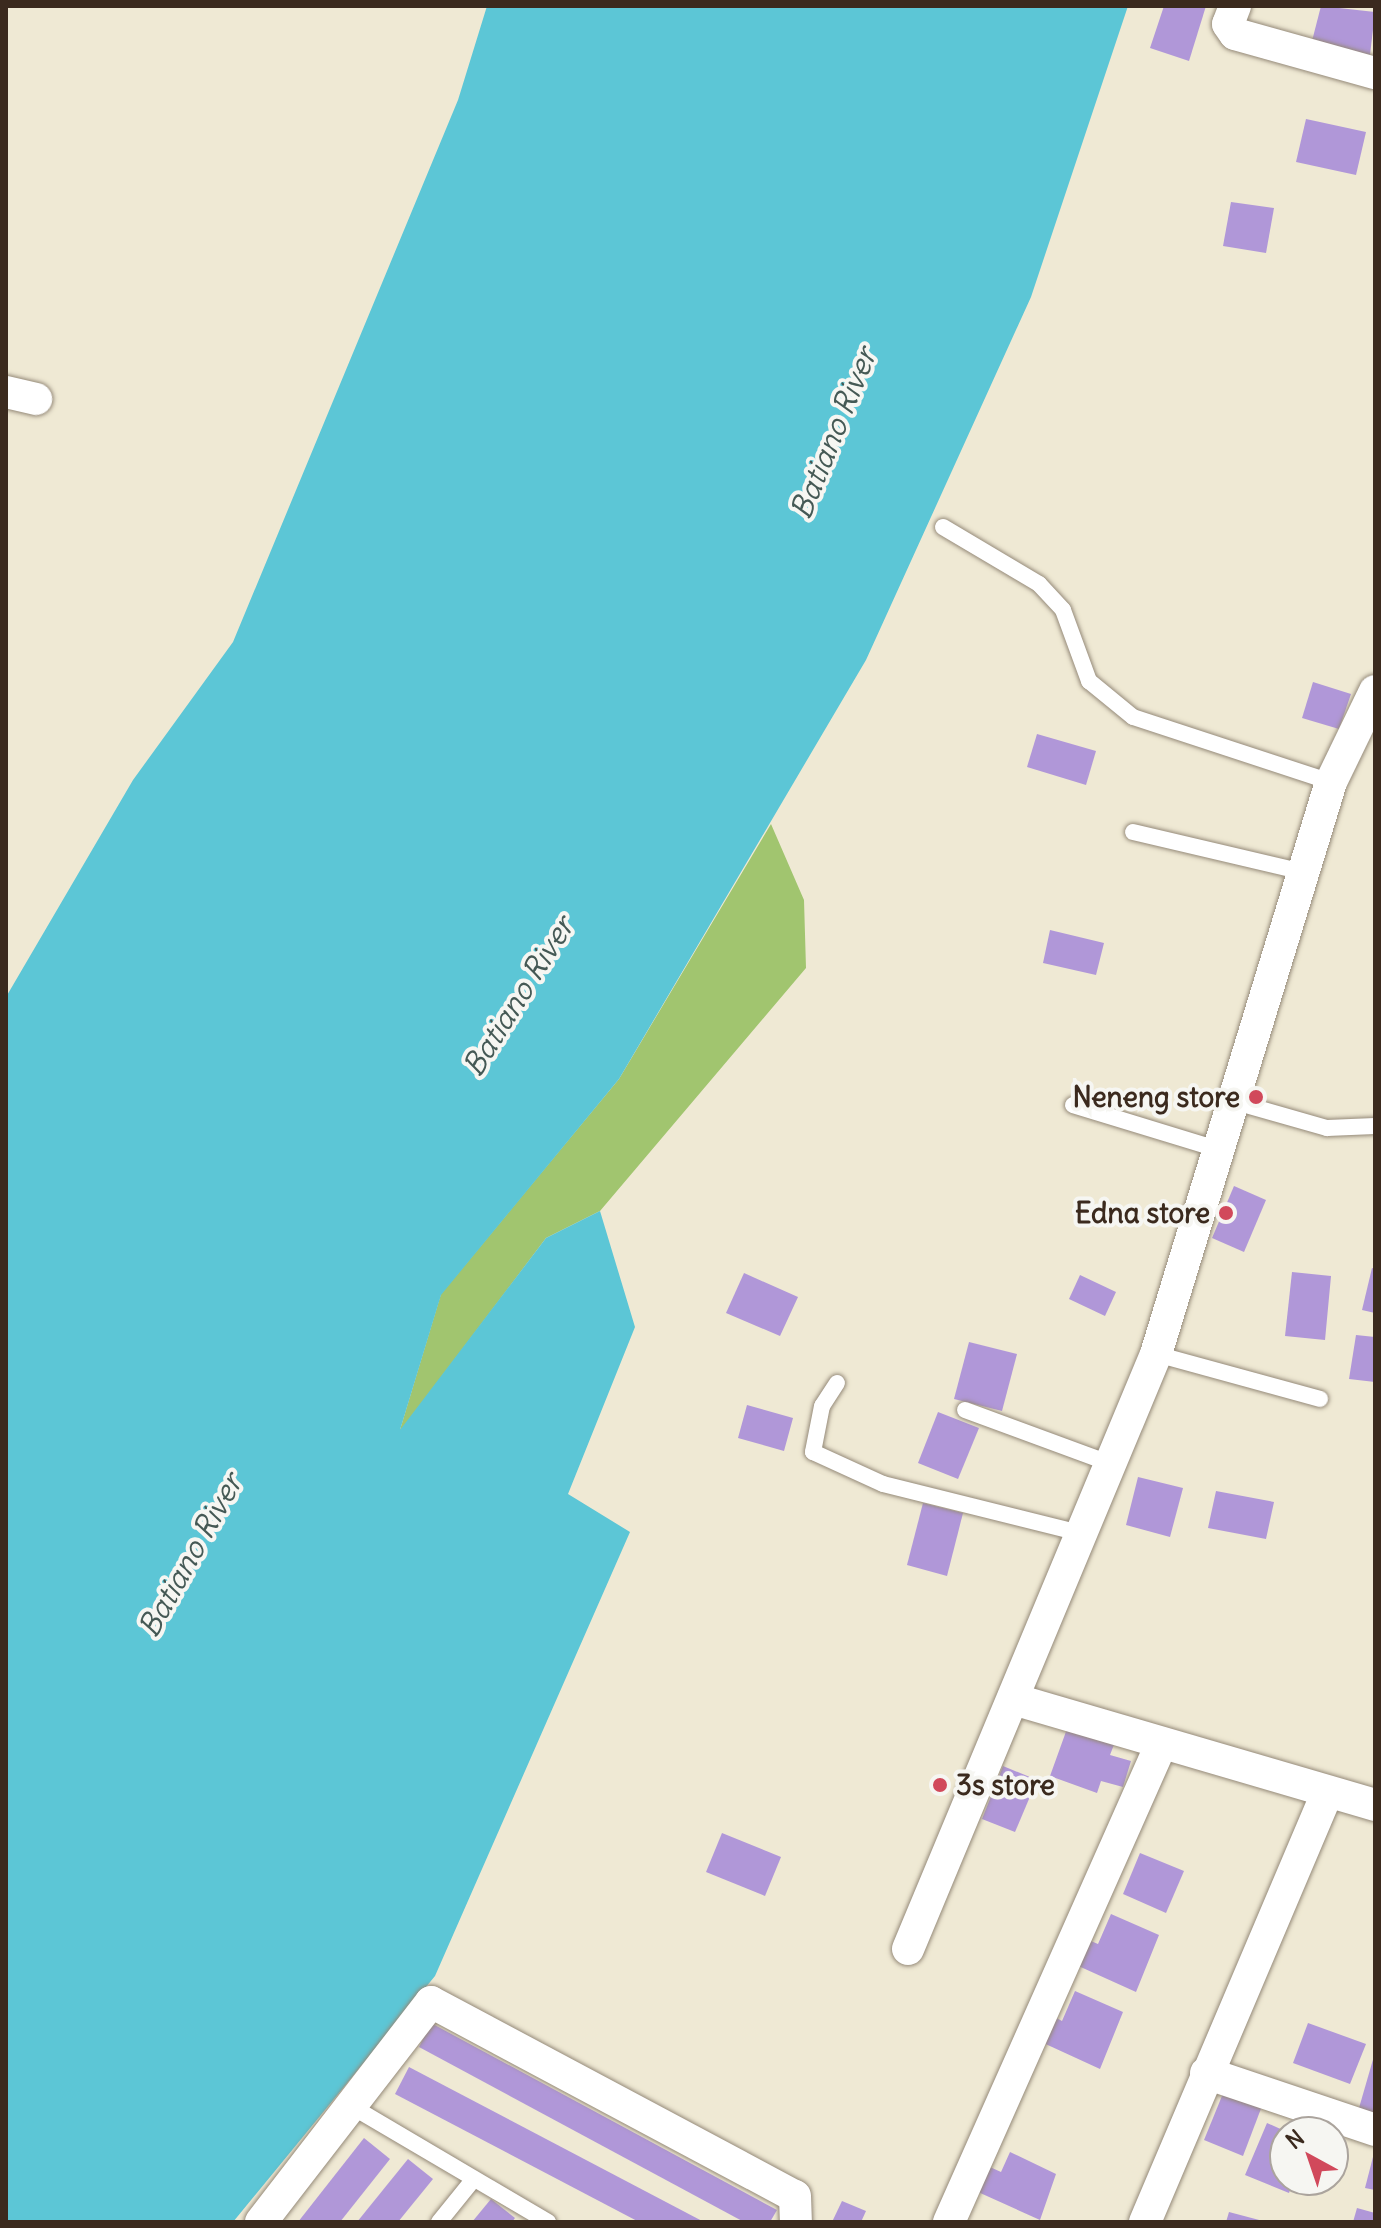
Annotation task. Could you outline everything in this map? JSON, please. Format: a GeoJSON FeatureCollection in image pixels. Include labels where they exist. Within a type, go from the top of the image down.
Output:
{"type":"FeatureCollection","features":[{"type":"Feature","properties":{"kind":"street"},"geometry":{"type":"LineString","coordinates":[[1235,6],[1228,24],[1235,34],[1375,73]]}},
{"type":"Feature","properties":{"kind":"street"},"geometry":{"type":"LineString","coordinates":[[908,1949],[1086,1535],[1156,1354],[1331,782],[1375,691]]}},
{"type":"Feature","properties":{"kind":"street"},"geometry":{"type":"LineString","coordinates":[[1013,1699],[1160,1747],[1375,1805]]}},
{"type":"Feature","properties":{"kind":"street"},"geometry":{"type":"LineString","coordinates":[[949,2222],[1160,1747]]}},
{"type":"Feature","properties":{"kind":"street"},"geometry":{"type":"LineString","coordinates":[[1145,2222],[1327,1794]]}},
{"type":"Feature","properties":{"kind":"street"},"geometry":{"type":"LineString","coordinates":[[261,2222],[431,2002],[795,2196],[796,2222]]}},
{"type":"Feature","properties":{"kind":"street"},"geometry":{"type":"LineString","coordinates":[[1206,2073],[1375,2130]]}},
{"type":"Feature","properties":{"kind":"lane"},"geometry":{"type":"LineString","coordinates":[[943,527],[1039,584],[1063,610],[1089,681],[1133,717],[1331,782]]}},
{"type":"Feature","properties":{"kind":"lane"},"geometry":{"type":"LineString","coordinates":[[1133,832],[1303,872]]}},
{"type":"Feature","properties":{"kind":"lane"},"geometry":{"type":"LineString","coordinates":[[1232,1101],[1327,1128],[1375,1126]]}},
{"type":"Feature","properties":{"kind":"lane"},"geometry":{"type":"LineString","coordinates":[[1073,1105],[1217,1149]]}},
{"type":"Feature","properties":{"kind":"lane"},"geometry":{"type":"LineString","coordinates":[[1156,1354],[1320,1399]]}},
{"type":"Feature","properties":{"kind":"lane"},"geometry":{"type":"LineString","coordinates":[[837,1383],[822,1406],[813,1452],[883,1484],[1086,1535]]}},
{"type":"Feature","properties":{"kind":"lane"},"geometry":{"type":"LineString","coordinates":[[965,1410],[1112,1464]]}},
{"type":"Feature","properties":{"kind":"lane"},"geometry":{"type":"LineString","coordinates":[[351,2106],[548,2222]]}},
{"type":"Feature","properties":{"kind":"lane"},"geometry":{"type":"LineString","coordinates":[[439,2222],[473,2180]]}},
{"type":"Feature","properties":{"kind":"green space"},"geometry":{"type":"Polygon","coordinates":[[[771,824],[804,900],[806,968],[600,1211],[546,1238],[399,1433],[441,1294],[619,1079],[771,824]]]}},
{"type":"Feature","properties":{"kind":"water","name":"Batiano River"},"geometry":{"type":"Polygon","coordinates":[[[487,6],[1128,6],[1031,297],[866,660],[619,1079],[441,1295],[400,1430],[546,1238],[600,1211],[635,1327],[568,1494],[630,1532],[435,1976],[233,2222],[6,2222],[6,997],[133,780],[233,642],[458,100],[487,6]]]}},
{"type":"Feature","properties":{"kind":"building"},"geometry":{"type":"Polygon","coordinates":[[[1164,6],[1206,6],[1189,61],[1150,48],[1164,6]]]}},
{"type":"Feature","properties":{"kind":"building"},"geometry":{"type":"Polygon","coordinates":[[[1321,6],[1375,12],[1370,55],[1312,41],[1321,6]]]}},
{"type":"Feature","properties":{"kind":"building"},"geometry":{"type":"Polygon","coordinates":[[[1306,119],[1366,132],[1356,175],[1296,162],[1306,119]]]}},
{"type":"Feature","properties":{"kind":"building"},"geometry":{"type":"Polygon","coordinates":[[[1231,202],[1274,208],[1266,253],[1223,246],[1231,202]]]}},
{"type":"Feature","properties":{"kind":"building"},"geometry":{"type":"Polygon","coordinates":[[[1313,682],[1351,694],[1339,729],[1302,718],[1313,682]]]}},
{"type":"Feature","properties":{"kind":"building"},"geometry":{"type":"Polygon","coordinates":[[[1037,734],[1096,751],[1086,785],[1027,767],[1037,734]]]}},
{"type":"Feature","properties":{"kind":"building"},"geometry":{"type":"Polygon","coordinates":[[[1050,930],[1104,943],[1096,975],[1043,963],[1050,930]]]}},
{"type":"Feature","properties":{"kind":"building"},"geometry":{"type":"Polygon","coordinates":[[[1234,1186],[1266,1200],[1244,1252],[1212,1238],[1234,1186]]]}},
{"type":"Feature","properties":{"kind":"building"},"geometry":{"type":"Polygon","coordinates":[[[1372,1268],[1375,1269],[1375,1313],[1362,1310],[1372,1268]]]}},
{"type":"Feature","properties":{"kind":"building"},"geometry":{"type":"Polygon","coordinates":[[[1292,1272],[1331,1276],[1325,1340],[1285,1336],[1292,1272]]]}},
{"type":"Feature","properties":{"kind":"building"},"geometry":{"type":"Polygon","coordinates":[[[744,1273],[798,1297],[780,1336],[726,1313],[744,1273]]]}},
{"type":"Feature","properties":{"kind":"building"},"geometry":{"type":"Polygon","coordinates":[[[1080,1275],[1116,1292],[1105,1316],[1069,1299],[1080,1275]]]}},
{"type":"Feature","properties":{"kind":"building"},"geometry":{"type":"Polygon","coordinates":[[[1356,1335],[1375,1337],[1375,1382],[1349,1379],[1356,1335]]]}},
{"type":"Feature","properties":{"kind":"building"},"geometry":{"type":"Polygon","coordinates":[[[969,1342],[1017,1354],[1002,1411],[954,1399],[969,1342]]]}},
{"type":"Feature","properties":{"kind":"building"},"geometry":{"type":"Polygon","coordinates":[[[747,1405],[793,1418],[784,1451],[738,1438],[747,1405]]]}},
{"type":"Feature","properties":{"kind":"building"},"geometry":{"type":"Polygon","coordinates":[[[938,1412],[979,1428],[958,1479],[918,1463],[938,1412]]]}},
{"type":"Feature","properties":{"kind":"building"},"geometry":{"type":"Polygon","coordinates":[[[1138,1477],[1183,1488],[1170,1537],[1126,1525],[1138,1477]]]}},
{"type":"Feature","properties":{"kind":"building"},"geometry":{"type":"Polygon","coordinates":[[[1216,1491],[1274,1502],[1266,1539],[1208,1528],[1216,1491]]]}},
{"type":"Feature","properties":{"kind":"building"},"geometry":{"type":"Polygon","coordinates":[[[923,1503],[963,1513],[947,1576],[907,1565],[923,1503]]]}},
{"type":"Feature","properties":{"kind":"building"},"geometry":{"type":"Polygon","coordinates":[[[1068,1726],[1115,1742],[1110,1755],[1131,1761],[1123,1787],[1101,1781],[1097,1793],[1050,1776],[1068,1726]]]}},
{"type":"Feature","properties":{"kind":"building"},"geometry":{"type":"Polygon","coordinates":[[[1003,1766],[1037,1780],[1015,1832],[982,1819],[1003,1766]]]}},
{"type":"Feature","properties":{"kind":"building"},"geometry":{"type":"Polygon","coordinates":[[[722,1833],[781,1857],[765,1896],[706,1872],[722,1833]]]}},
{"type":"Feature","properties":{"kind":"building"},"geometry":{"type":"Polygon","coordinates":[[[1140,1853],[1184,1871],[1166,1913],[1123,1894],[1140,1853]]]}},
{"type":"Feature","properties":{"kind":"building"},"geometry":{"type":"Polygon","coordinates":[[[1111,1914],[1159,1935],[1136,1992],[1074,1964],[1086,1939],[1098,1944],[1111,1914]]]}},
{"type":"Feature","properties":{"kind":"building"},"geometry":{"type":"Polygon","coordinates":[[[1075,1991],[1123,2012],[1100,2069],[1039,2041],[1051,2015],[1062,2021],[1075,1991]]]}},
{"type":"Feature","properties":{"kind":"building"},"geometry":{"type":"Polygon","coordinates":[[[431,2023],[777,2210],[770,2222],[744,2222],[419,2047],[431,2023]]]}},
{"type":"Feature","properties":{"kind":"building"},"geometry":{"type":"Polygon","coordinates":[[[1308,2023],[1366,2044],[1350,2084],[1293,2063],[1308,2023]]]}},
{"type":"Feature","properties":{"kind":"building"},"geometry":{"type":"Polygon","coordinates":[[[1375,2056],[1375,2113],[1359,2108],[1375,2056]]]}},
{"type":"Feature","properties":{"kind":"building"},"geometry":{"type":"Polygon","coordinates":[[[409,2067],[704,2222],[639,2222],[395,2094],[409,2067]]]}},
{"type":"Feature","properties":{"kind":"building"},"geometry":{"type":"Polygon","coordinates":[[[1224,2091],[1262,2106],[1243,2156],[1204,2140],[1224,2091]]]}},
{"type":"Feature","properties":{"kind":"building"},"geometry":{"type":"Polygon","coordinates":[[[1267,2123],[1269,2124],[1269,2185],[1245,2175],[1267,2123]]]}},
{"type":"Feature","properties":{"kind":"building"},"geometry":{"type":"Polygon","coordinates":[[[364,2138],[390,2159],[340,2222],[298,2222],[364,2138]]]}},
{"type":"Feature","properties":{"kind":"building"},"geometry":{"type":"Polygon","coordinates":[[[1010,2152],[1056,2174],[1040,2220],[978,2192],[990,2167],[1001,2172],[1010,2152]]]}},
{"type":"Feature","properties":{"kind":"building"},"geometry":{"type":"Polygon","coordinates":[[[1375,2153],[1375,2190],[1365,2188],[1375,2153]]]}},
{"type":"Feature","properties":{"kind":"building"},"geometry":{"type":"Polygon","coordinates":[[[408,2159],[433,2179],[398,2222],[357,2222],[408,2159]]]}},
{"type":"Feature","properties":{"kind":"building"},"geometry":{"type":"Polygon","coordinates":[[[491,2199],[515,2218],[512,2222],[472,2222],[491,2199]]]}},
{"type":"Feature","properties":{"kind":"building"},"geometry":{"type":"Polygon","coordinates":[[[842,2201],[866,2211],[861,2222],[832,2222],[842,2201]]]}},
{"type":"Feature","properties":{"kind":"building"},"geometry":{"type":"Polygon","coordinates":[[[1357,2208],[1375,2213],[1375,2222],[1353,2222],[1357,2208]]]}},
{"type":"Feature","properties":{"kind":"building"},"geometry":{"type":"Polygon","coordinates":[[[1229,2212],[1263,2221],[1263,2222],[1226,2222],[1229,2212]]]}},
{"type":"Feature","properties":{"kind":"place","name":"Neneng store"},"geometry":{"type":"Point","coordinates":[1256,1097]}},
{"type":"Feature","properties":{"kind":"place","name":"Edna store"},"geometry":{"type":"Point","coordinates":[1226,1213]}},
{"type":"Feature","properties":{"kind":"place","name":"3s store"},"geometry":{"type":"Point","coordinates":[940,1785]}}]}
